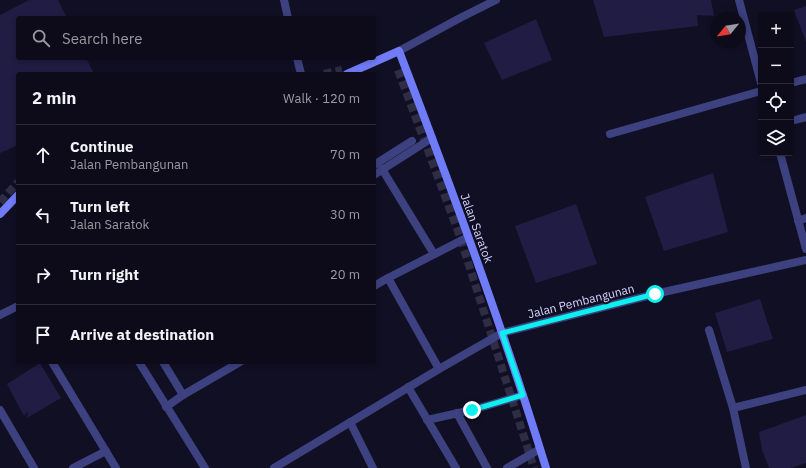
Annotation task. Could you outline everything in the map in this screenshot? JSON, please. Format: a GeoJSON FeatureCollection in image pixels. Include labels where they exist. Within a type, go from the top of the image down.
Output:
{"type":"FeatureCollection","features":[{"type":"Feature","properties":{"kind":"main road"},"geometry":{"type":"LineString","coordinates":[[352,72],[399,51]]}},
{"type":"Feature","properties":{"kind":"main road","name":"Jalan Saratok"},"geometry":{"type":"LineString","coordinates":[[399,51],[502,333],[546,468]]}},
{"type":"Feature","properties":{"kind":"main road"},"geometry":{"type":"LineString","coordinates":[[0,214],[16,197]]}},
{"type":"Feature","properties":{"kind":"street"},"geometry":{"type":"LineString","coordinates":[[284,0],[288,16]]}},
{"type":"Feature","properties":{"kind":"street"},"geometry":{"type":"LineString","coordinates":[[399,51],[496,0]]}},
{"type":"Feature","properties":{"kind":"street"},"geometry":{"type":"LineString","coordinates":[[739,0],[758,72]]}},
{"type":"Feature","properties":{"kind":"street"},"geometry":{"type":"LineString","coordinates":[[298,60],[300,72]]}},
{"type":"Feature","properties":{"kind":"street"},"geometry":{"type":"LineString","coordinates":[[794,82],[806,78]]}},
{"type":"Feature","properties":{"kind":"street"},"geometry":{"type":"LineString","coordinates":[[610,134],[758,92]]}},
{"type":"Feature","properties":{"kind":"street"},"geometry":{"type":"LineString","coordinates":[[794,120],[806,117]]}},
{"type":"Feature","properties":{"kind":"street"},"geometry":{"type":"LineString","coordinates":[[376,174],[432,138]]}},
{"type":"Feature","properties":{"kind":"street"},"geometry":{"type":"LineString","coordinates":[[376,164],[412,141]]}},
{"type":"Feature","properties":{"kind":"street"},"geometry":{"type":"LineString","coordinates":[[781,156],[802,219],[806,249]]}},
{"type":"Feature","properties":{"kind":"street"},"geometry":{"type":"LineString","coordinates":[[382,169],[434,254]]}},
{"type":"Feature","properties":{"kind":"street"},"geometry":{"type":"LineString","coordinates":[[376,285],[468,237]]}},
{"type":"Feature","properties":{"kind":"street","name":"Jalan Pembangunan"},"geometry":{"type":"LineString","coordinates":[[274,468],[408,387],[502,333],[655,294],[806,260]]}},
{"type":"Feature","properties":{"kind":"street"},"geometry":{"type":"LineString","coordinates":[[388,278],[439,369]]}},
{"type":"Feature","properties":{"kind":"street"},"geometry":{"type":"LineString","coordinates":[[0,315],[16,307]]}},
{"type":"Feature","properties":{"kind":"street"},"geometry":{"type":"LineString","coordinates":[[709,330],[733,408],[746,468]]}},
{"type":"Feature","properties":{"kind":"street"},"geometry":{"type":"LineString","coordinates":[[53,364],[116,468]]}},
{"type":"Feature","properties":{"kind":"street"},"geometry":{"type":"LineString","coordinates":[[140,364],[205,468]]}},
{"type":"Feature","properties":{"kind":"street"},"geometry":{"type":"LineString","coordinates":[[164,364],[182,395]]}},
{"type":"Feature","properties":{"kind":"street"},"geometry":{"type":"LineString","coordinates":[[166,407],[182,395],[236,364]]}},
{"type":"Feature","properties":{"kind":"street"},"geometry":{"type":"LineString","coordinates":[[408,387],[456,468]]}},
{"type":"Feature","properties":{"kind":"street"},"geometry":{"type":"LineString","coordinates":[[733,408],[806,390]]}},
{"type":"Feature","properties":{"kind":"street"},"geometry":{"type":"LineString","coordinates":[[427,420],[523,395]]}},
{"type":"Feature","properties":{"kind":"street"},"geometry":{"type":"LineString","coordinates":[[0,410],[34,468]]}},
{"type":"Feature","properties":{"kind":"street"},"geometry":{"type":"LineString","coordinates":[[457,413],[487,468]]}},
{"type":"Feature","properties":{"kind":"street"},"geometry":{"type":"LineString","coordinates":[[350,422],[373,468]]}},
{"type":"Feature","properties":{"kind":"street"},"geometry":{"type":"LineString","coordinates":[[508,468],[540,449]]}},
{"type":"Feature","properties":{"kind":"street"},"geometry":{"type":"LineString","coordinates":[[74,468],[106,451]]}},
{"type":"Feature","properties":{"kind":"building"},"geometry":{"type":"Polygon","coordinates":[[[29,0],[58,0],[66,16],[16,16],[16,60],[87,60],[93,72],[16,72],[16,146],[0,153],[0,15],[29,0]]]}},
{"type":"Feature","properties":{"kind":"building"},"geometry":{"type":"Polygon","coordinates":[[[593,0],[711,0],[713,12],[710,12],[710,16],[697,15],[698,26],[604,37],[593,0]]]}},
{"type":"Feature","properties":{"kind":"building"},"geometry":{"type":"Polygon","coordinates":[[[806,6],[806,42],[794,10],[806,6]]]}},
{"type":"Feature","properties":{"kind":"building"},"geometry":{"type":"Polygon","coordinates":[[[536,19],[552,60],[502,80],[484,43],[536,19]]]}},
{"type":"Feature","properties":{"kind":"building"},"geometry":{"type":"Polygon","coordinates":[[[713,173],[728,232],[664,251],[645,197],[713,173]]]}},
{"type":"Feature","properties":{"kind":"building"},"geometry":{"type":"Polygon","coordinates":[[[576,204],[597,264],[536,283],[515,226],[576,204]]]}},
{"type":"Feature","properties":{"kind":"building"},"geometry":{"type":"Polygon","coordinates":[[[760,299],[773,339],[727,352],[715,313],[760,299]]]}},
{"type":"Feature","properties":{"kind":"building"},"geometry":{"type":"Polygon","coordinates":[[[41,364],[61,398],[27,418],[28,411],[24,416],[7,384],[41,364]]]}},
{"type":"Feature","properties":{"kind":"building"},"geometry":{"type":"Polygon","coordinates":[[[806,415],[806,463],[791,468],[769,468],[762,450],[759,432],[806,415]]]}},
{"type":"Feature","properties":{"kind":"tunnel"},"geometry":{"type":"LineString","coordinates":[[333,72],[342,70]]}},
{"type":"Feature","properties":{"kind":"tunnel"},"geometry":{"type":"LineString","coordinates":[[398,70],[459,234],[534,468]]}},
{"type":"Feature","properties":{"kind":"tunnel"},"geometry":{"type":"LineString","coordinates":[[0,202],[16,184]]}},
{"type":"Feature","properties":{"kind":"route"},"geometry":{"type":"LineString","coordinates":[[472,410],[523,395],[502,333],[655,294]]}}]}
